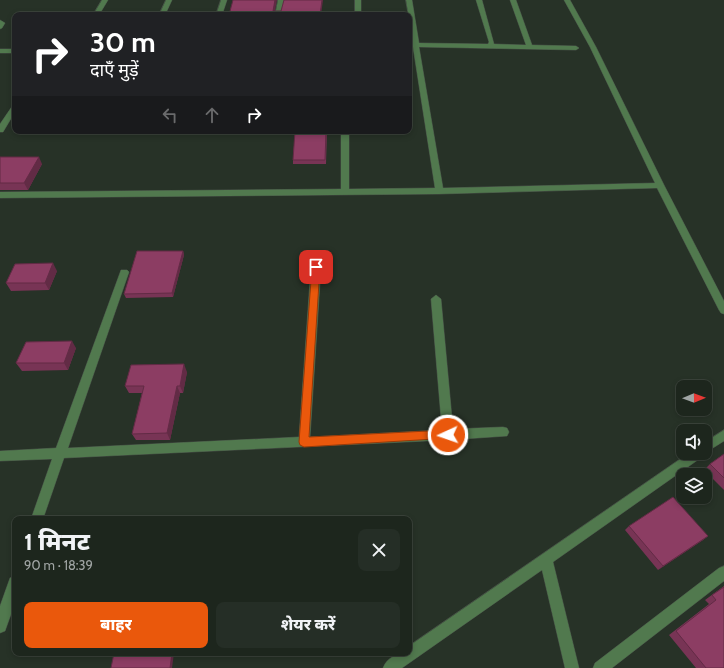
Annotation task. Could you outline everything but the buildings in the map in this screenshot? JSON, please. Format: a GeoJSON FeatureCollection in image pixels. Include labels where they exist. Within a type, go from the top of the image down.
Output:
{"type":"FeatureCollection","features":[{"type":"Feature","properties":{"kind":"street"},"geometry":{"type":"LineString","coordinates":[[98,12],[105,0]]}},
{"type":"Feature","properties":{"kind":"street"},"geometry":{"type":"LineString","coordinates":[[163,12],[169,0]]}},
{"type":"Feature","properties":{"kind":"street"},"geometry":{"type":"LineString","coordinates":[[220,12],[224,0]]}},
{"type":"Feature","properties":{"kind":"street"},"geometry":{"type":"LineString","coordinates":[[279,12],[281,0]]}},
{"type":"Feature","properties":{"kind":"street"},"geometry":{"type":"LineString","coordinates":[[358,0],[358,12]]}},
{"type":"Feature","properties":{"kind":"street"},"geometry":{"type":"LineString","coordinates":[[409,0],[410,12]]}},
{"type":"Feature","properties":{"kind":"street"},"geometry":{"type":"LineString","coordinates":[[480,0],[492,42],[491,46]]}},
{"type":"Feature","properties":{"kind":"street"},"geometry":{"type":"LineString","coordinates":[[513,0],[530,47]]}},
{"type":"Feature","properties":{"kind":"street"},"geometry":{"type":"LineString","coordinates":[[567,0],[593,47],[660,185],[724,310]]}},
{"type":"Feature","properties":{"kind":"street"},"geometry":{"type":"LineString","coordinates":[[0,22],[2,23],[0,27]]}},
{"type":"Feature","properties":{"kind":"street"},"geometry":{"type":"LineString","coordinates":[[439,191],[412,45],[483,48],[491,46],[576,48]]}},
{"type":"Feature","properties":{"kind":"street"},"geometry":{"type":"LineString","coordinates":[[0,51],[12,50]]}},
{"type":"Feature","properties":{"kind":"street"},"geometry":{"type":"LineString","coordinates":[[0,130],[12,111]]}},
{"type":"Feature","properties":{"kind":"street"},"geometry":{"type":"LineString","coordinates":[[345,134],[345,192]]}},
{"type":"Feature","properties":{"kind":"street"},"geometry":{"type":"LineString","coordinates":[[0,195],[439,191],[660,185]]}},
{"type":"Feature","properties":{"kind":"street"},"geometry":{"type":"LineString","coordinates":[[304,442],[316,267]]}},
{"type":"Feature","properties":{"kind":"street"},"geometry":{"type":"LineString","coordinates":[[38,516],[124,272]]}},
{"type":"Feature","properties":{"kind":"street"},"geometry":{"type":"LineString","coordinates":[[436,299],[448,435]]}},
{"type":"Feature","properties":{"kind":"street"},"geometry":{"type":"LineString","coordinates":[[0,456],[503,432]]}},
{"type":"Feature","properties":{"kind":"street"},"geometry":{"type":"LineString","coordinates":[[712,443],[724,435]]}},
{"type":"Feature","properties":{"kind":"street"},"geometry":{"type":"LineString","coordinates":[[412,653],[688,460]]}},
{"type":"Feature","properties":{"kind":"street"},"geometry":{"type":"LineString","coordinates":[[546,560],[572,668]]}},
{"type":"Feature","properties":{"kind":"street"},"geometry":{"type":"LineString","coordinates":[[600,668],[724,573]]}},
{"type":"Feature","properties":{"kind":"street"},"geometry":{"type":"LineString","coordinates":[[0,626],[12,592]]}},
{"type":"Feature","properties":{"kind":"street"},"geometry":{"type":"LineString","coordinates":[[390,668],[407,656]]}},
{"type":"Feature","properties":{"kind":"route"},"geometry":{"type":"LineString","coordinates":[[316,267],[304,442],[448,435]]}}]}
